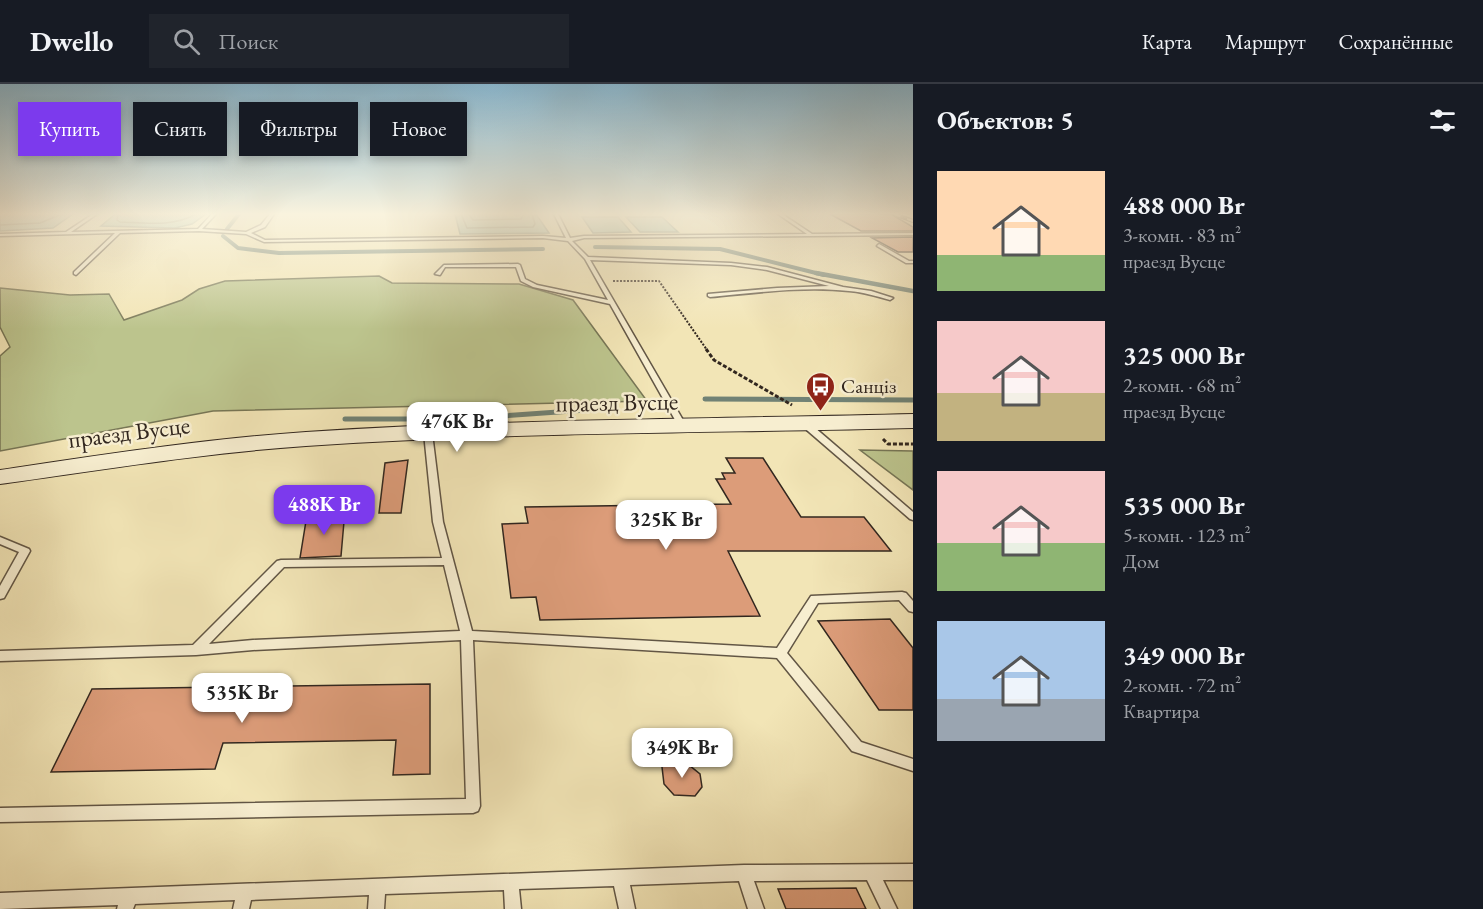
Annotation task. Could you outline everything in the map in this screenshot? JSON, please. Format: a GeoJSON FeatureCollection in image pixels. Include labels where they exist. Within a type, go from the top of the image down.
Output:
{"type":"FeatureCollection","features":[{"type":"Feature","properties":{"kind":"street","name":"праезд Вусце"},"geometry":{"type":"LineString","coordinates":[[0,477],[153,455],[304,439],[428,433],[683,428],[802,415],[863,421],[913,421]]}},
{"type":"Feature","properties":{"kind":"lane"},"geometry":{"type":"LineString","coordinates":[[76,273],[98,252]]}},
{"type":"Feature","properties":{"kind":"lane"},"geometry":{"type":"LineString","coordinates":[[581,252],[601,282],[683,428]]}},
{"type":"Feature","properties":{"kind":"lane"},"geometry":{"type":"LineString","coordinates":[[892,252],[908,262],[913,262]]}},
{"type":"Feature","properties":{"kind":"lane"},"geometry":{"type":"LineString","coordinates":[[587,258],[749,266],[841,288],[875,292],[890,298]]}},
{"type":"Feature","properties":{"kind":"lane"},"geometry":{"type":"LineString","coordinates":[[438,274],[444,266],[518,265],[523,280],[535,286],[613,303]]}},
{"type":"Feature","properties":{"kind":"lane"},"geometry":{"type":"LineString","coordinates":[[710,295],[841,288]]}},
{"type":"Feature","properties":{"kind":"lane"},"geometry":{"type":"LineString","coordinates":[[802,415],[913,517]]}},
{"type":"Feature","properties":{"kind":"lane"},"geometry":{"type":"LineString","coordinates":[[0,815],[473,806],[467,635],[438,522],[428,433]]}},
{"type":"Feature","properties":{"kind":"lane"},"geometry":{"type":"LineString","coordinates":[[0,540],[25,551],[0,595]]}},
{"type":"Feature","properties":{"kind":"lane"},"geometry":{"type":"LineString","coordinates":[[196,650],[281,564],[449,561]]}},
{"type":"Feature","properties":{"kind":"lane"},"geometry":{"type":"LineString","coordinates":[[780,652],[815,599],[902,596],[913,608]]}},
{"type":"Feature","properties":{"kind":"lane"},"geometry":{"type":"LineString","coordinates":[[0,656],[196,650],[253,645],[467,635],[780,652],[856,747],[913,765]]}},
{"type":"Feature","properties":{"kind":"lane"},"geometry":{"type":"LineString","coordinates":[[871,872],[889,909]]}},
{"type":"Feature","properties":{"kind":"lane"},"geometry":{"type":"LineString","coordinates":[[1,903],[127,903],[244,892],[744,873],[913,872]]}},
{"type":"Feature","properties":{"kind":"lane"},"geometry":{"type":"LineString","coordinates":[[744,873],[756,909]]}},
{"type":"Feature","properties":{"kind":"lane"},"geometry":{"type":"LineString","coordinates":[[621,878],[627,909]]}},
{"type":"Feature","properties":{"kind":"lane"},"geometry":{"type":"LineString","coordinates":[[511,882],[513,909]]}},
{"type":"Feature","properties":{"kind":"lane"},"geometry":{"type":"LineString","coordinates":[[376,909],[378,887]]}},
{"type":"Feature","properties":{"kind":"lane"},"geometry":{"type":"LineString","coordinates":[[241,909],[244,892]]}},
{"type":"Feature","properties":{"kind":"path"},"geometry":{"type":"LineString","coordinates":[[601,282],[659,281],[714,360],[802,415]]}},
{"type":"Feature","properties":{"kind":"path"},"geometry":{"type":"LineString","coordinates":[[863,421],[888,444],[913,444]]}},
{"type":"Feature","properties":{"kind":"green space"},"geometry":{"type":"Polygon","coordinates":[[[379,276],[392,283],[519,284],[573,300],[647,401],[213,411],[0,451],[0,356],[10,347],[0,327],[0,288],[70,295],[109,294],[124,320],[182,300],[199,289],[225,281],[379,276]]]}},
{"type":"Feature","properties":{"kind":"green space"},"geometry":{"type":"Polygon","coordinates":[[[860,450],[913,451],[913,490],[860,450]]]}},
{"type":"Feature","properties":{"kind":"building"},"geometry":{"type":"Polygon","coordinates":[[[726,458],[763,458],[801,517],[864,517],[891,551],[728,551],[760,616],[540,620],[536,597],[511,598],[502,524],[528,523],[525,507],[731,504],[716,479],[725,479],[722,473],[735,473],[726,458]]]}},
{"type":"Feature","properties":{"kind":"building"},"geometry":{"type":"Polygon","coordinates":[[[408,460],[401,513],[379,513],[385,463],[408,460]]]}},
{"type":"Feature","properties":{"kind":"building"},"geometry":{"type":"Polygon","coordinates":[[[345,510],[341,556],[300,558],[306,521],[319,521],[320,511],[345,510]]]}},
{"type":"Feature","properties":{"kind":"building"},"geometry":{"type":"Polygon","coordinates":[[[890,619],[913,648],[913,710],[879,710],[818,621],[890,619]]]}},
{"type":"Feature","properties":{"kind":"building"},"geometry":{"type":"Polygon","coordinates":[[[430,684],[430,774],[393,775],[396,740],[223,743],[215,769],[51,772],[92,689],[430,684]]]}},
{"type":"Feature","properties":{"kind":"building"},"geometry":{"type":"Polygon","coordinates":[[[671,761],[684,761],[700,774],[702,787],[695,796],[674,795],[664,784],[662,767],[671,761]]]}},
{"type":"Feature","properties":{"kind":"building"},"geometry":{"type":"Polygon","coordinates":[[[856,888],[866,909],[786,909],[778,889],[856,888]]]}},
{"type":"Feature","properties":{"kind":"waterway"},"geometry":{"type":"LineString","coordinates":[[275,252],[312,252]]}},
{"type":"Feature","properties":{"kind":"waterway"},"geometry":{"type":"LineString","coordinates":[[734,252],[816,273]]}},
{"type":"Feature","properties":{"kind":"waterway"},"geometry":{"type":"LineString","coordinates":[[816,273],[913,291]]}},
{"type":"Feature","properties":{"kind":"waterway"},"geometry":{"type":"LineString","coordinates":[[816,273],[824,275]]}},
{"type":"Feature","properties":{"kind":"waterway"},"geometry":{"type":"LineString","coordinates":[[705,399],[913,400]]}},
{"type":"Feature","properties":{"kind":"waterway"},"geometry":{"type":"LineString","coordinates":[[345,419],[460,419],[615,408]]}},
{"type":"Feature","properties":{"kind":"place","name":"Санціз"},"geometry":{"type":"Point","coordinates":[820,412]}}]}
